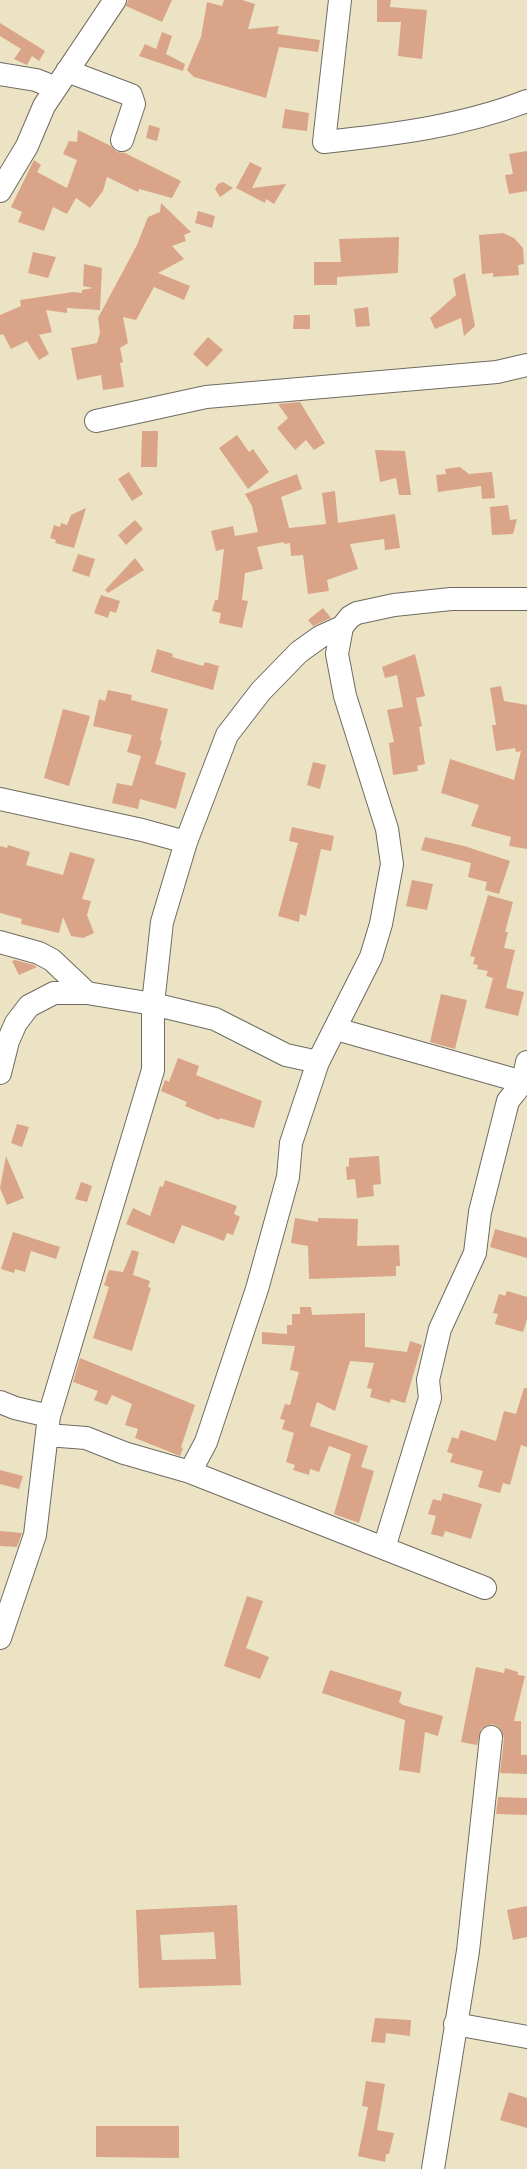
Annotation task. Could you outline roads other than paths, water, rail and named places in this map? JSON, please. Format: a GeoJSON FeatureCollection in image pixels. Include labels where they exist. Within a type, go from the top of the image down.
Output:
{"type":"FeatureCollection","features":[{"type":"Feature","properties":{"kind":"street"},"geometry":{"type":"LineString","coordinates":[[0,191],[27,146],[44,106],[115,0]]}},
{"type":"Feature","properties":{"kind":"street"},"geometry":{"type":"LineString","coordinates":[[340,0],[324,142],[382,136],[450,123],[504,110],[527,101]]}},
{"type":"Feature","properties":{"kind":"street"},"geometry":{"type":"LineString","coordinates":[[0,74],[36,80],[61,80],[125,92],[134,99],[134,104],[122,140]]}},
{"type":"Feature","properties":{"kind":"street"},"geometry":{"type":"LineString","coordinates":[[96,421],[206,397],[497,372],[527,365]]}},
{"type":"Feature","properties":{"kind":"street"},"geometry":{"type":"LineString","coordinates":[[190,1472],[206,1442],[257,1289],[288,1177],[291,1143],[318,1062],[370,957],[381,924],[392,864],[386,829],[345,696],[337,654],[342,627],[350,617],[357,613],[394,605],[451,598],[527,599]]}},
{"type":"Feature","properties":{"kind":"street"},"geometry":{"type":"LineString","coordinates":[[0,1638],[35,1535],[48,1426],[153,1070],[153,1004],[162,922],[186,842],[227,735],[261,691],[299,652],[320,636],[342,627]]}},
{"type":"Feature","properties":{"kind":"street"},"geometry":{"type":"LineString","coordinates":[[0,799],[142,830],[186,842]]}},
{"type":"Feature","properties":{"kind":"street"},"geometry":{"type":"LineString","coordinates":[[0,942],[39,953],[52,960],[87,992]]}},
{"type":"Feature","properties":{"kind":"street"},"geometry":{"type":"LineString","coordinates":[[0,1072],[12,1032],[29,1006],[54,993],[87,992],[153,1004],[215,1019],[286,1055],[318,1062]]}},
{"type":"Feature","properties":{"kind":"street"},"geometry":{"type":"LineString","coordinates":[[336,1029],[525,1072],[508,1101],[480,1212],[476,1253],[440,1329],[428,1380],[430,1398],[384,1548]]}},
{"type":"Feature","properties":{"kind":"street"},"geometry":{"type":"LineString","coordinates":[[0,1402],[48,1426],[124,1453],[190,1472],[485,1588]]}},
{"type":"Feature","properties":{"kind":"street"},"geometry":{"type":"LineString","coordinates":[[433,2169],[468,1951],[491,1737]]}},
{"type":"Feature","properties":{"kind":"street"},"geometry":{"type":"LineString","coordinates":[[455,2024],[527,2036]]}}]}
